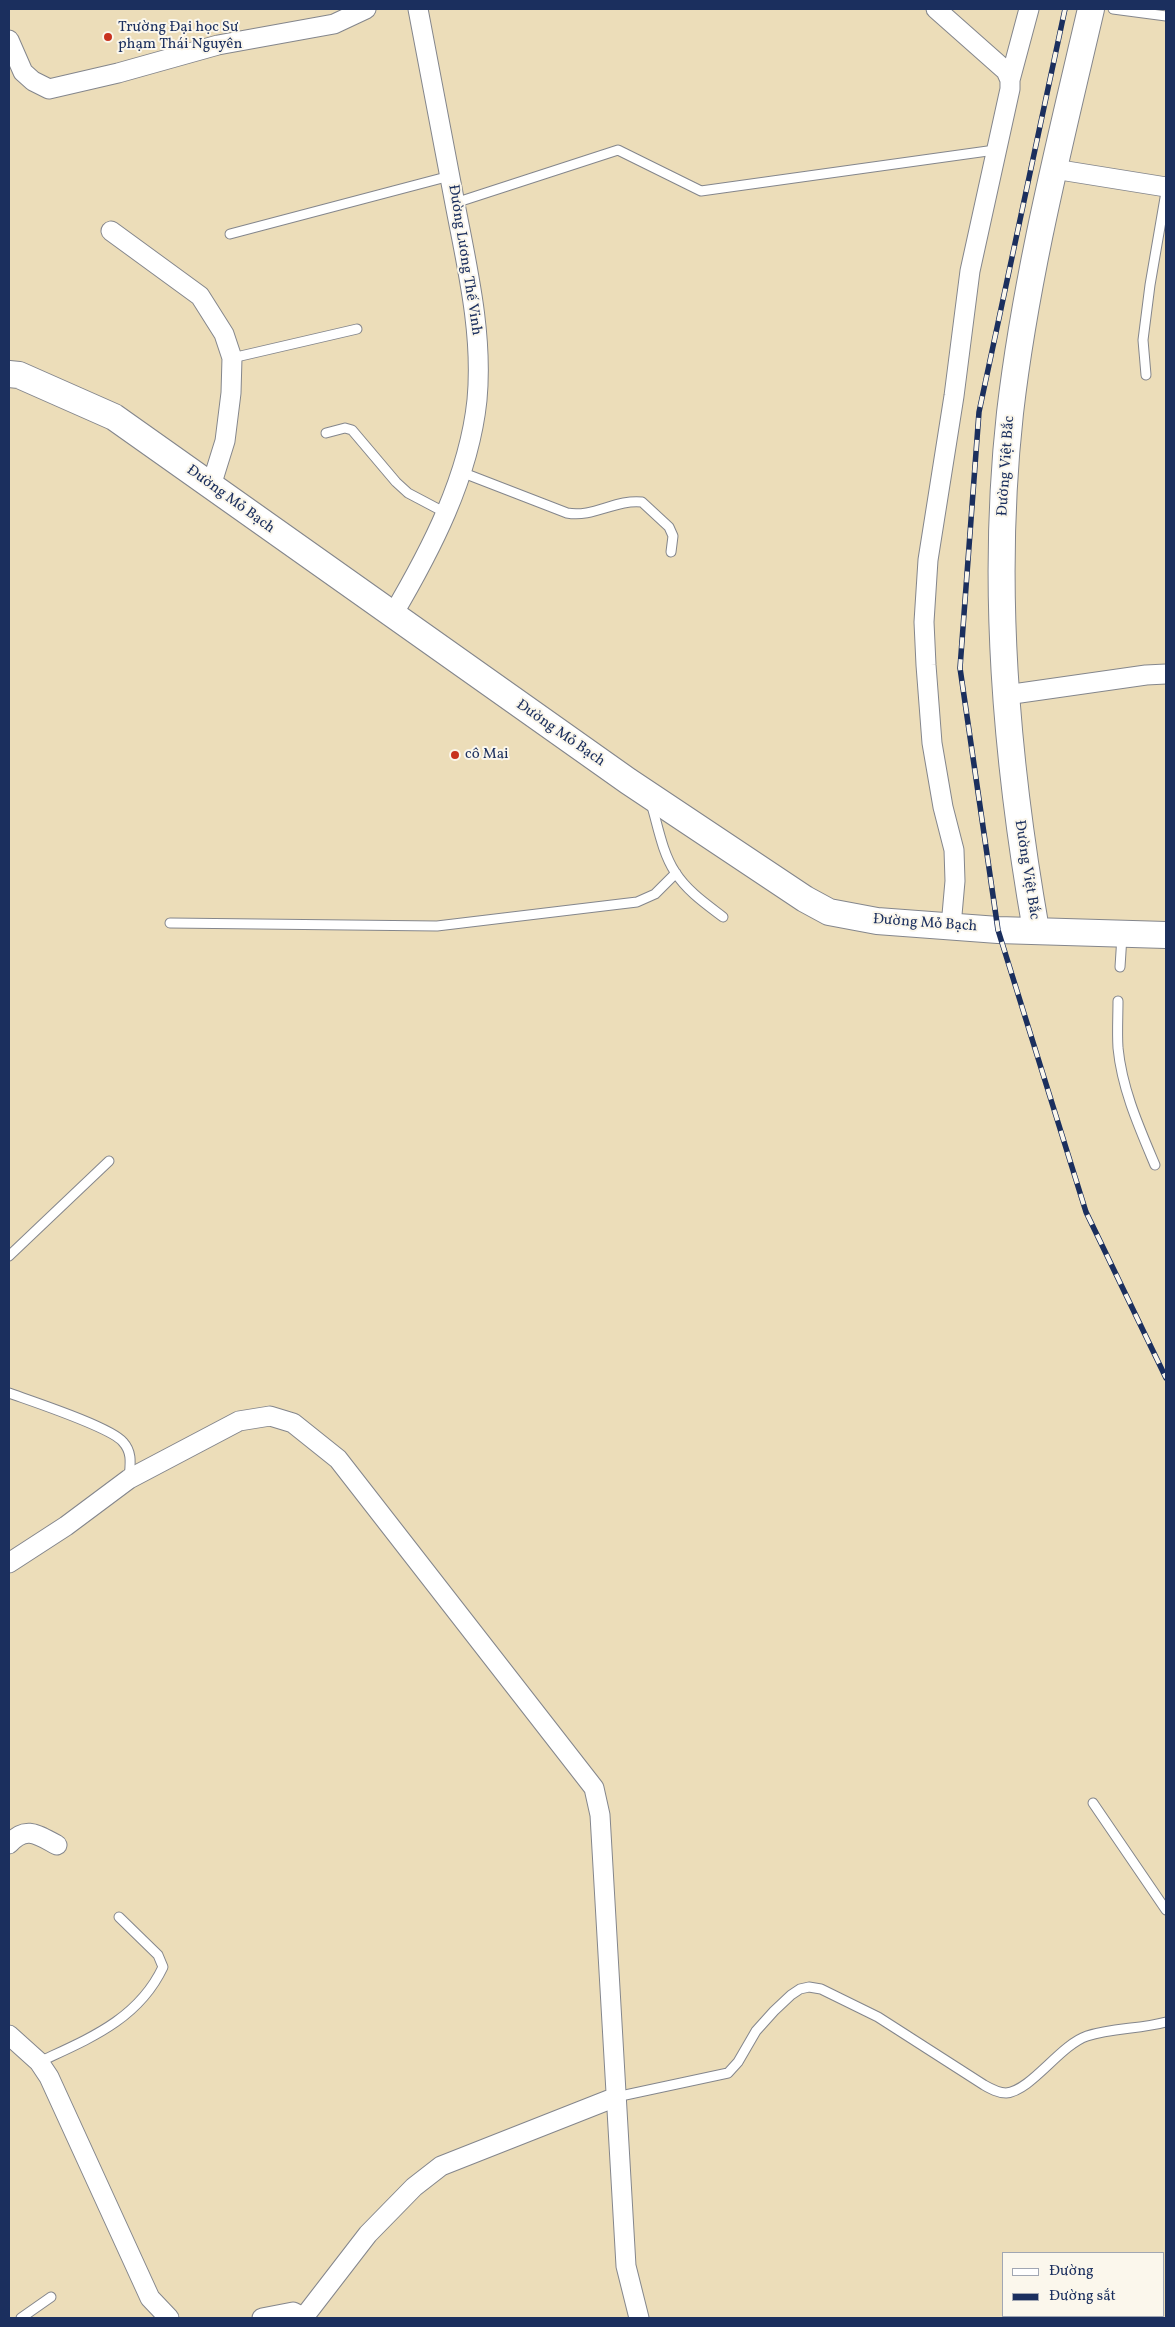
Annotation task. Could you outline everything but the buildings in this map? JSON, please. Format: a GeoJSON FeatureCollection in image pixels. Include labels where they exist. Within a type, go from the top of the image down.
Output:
{"type":"FeatureCollection","features":[{"type":"Feature","properties":{"kind":"street"},"geometry":{"type":"LineString","coordinates":[[9,40],[23,72],[34,81],[49,89],[118,73],[218,45],[334,24],[366,9]]}},
{"type":"Feature","properties":{"kind":"street","name":"Đường Lương Thế Vinh"},"geometry":{"type":"LineString","coordinates":[[392,616],[423,562],[462,472],[477,399],[477,340],[471,284],[418,9]]}},
{"type":"Feature","properties":{"kind":"street"},"geometry":{"type":"LineString","coordinates":[[936,9],[1006,71],[1010,80]]}},
{"type":"Feature","properties":{"kind":"street"},"geometry":{"type":"LineString","coordinates":[[951,926],[955,881],[954,850],[943,807],[932,743],[926,666],[924,622],[928,560],[954,396],[970,272],[995,150],[1010,89],[1010,80],[1029,9]]}},
{"type":"Feature","properties":{"kind":"street","name":"Đường Việt Bắc"},"geometry":{"type":"LineString","coordinates":[[1036,930],[1013,782],[1006,695],[1001,552],[1010,413],[1029,289],[1054,169],[1091,9]]}},
{"type":"Feature","properties":{"kind":"street"},"geometry":{"type":"LineString","coordinates":[[1054,169],[1166,187]]}},
{"type":"Feature","properties":{"kind":"street"},"geometry":{"type":"LineString","coordinates":[[111,231],[200,296],[224,334],[232,358],[231,393],[225,441],[211,486]]}},
{"type":"Feature","properties":{"kind":"street","name":"Đường Mỏ Bạch"},"geometry":{"type":"LineString","coordinates":[[9,374],[19,375],[114,417],[392,616],[649,795],[806,899],[829,912],[877,921],[1166,935]]}},
{"type":"Feature","properties":{"kind":"street"},"geometry":{"type":"LineString","coordinates":[[1006,695],[1146,674],[1166,674]]}},
{"type":"Feature","properties":{"kind":"street"},"geometry":{"type":"LineString","coordinates":[[9,1563],[66,1526],[129,1479],[239,1422],[270,1416],[294,1423],[338,1459],[594,1788],[600,1815],[626,2266],[639,2318]]}},
{"type":"Feature","properties":{"kind":"street"},"geometry":{"type":"LineString","coordinates":[[9,1844],[16,1836],[25,1832],[57,1845]]}},
{"type":"Feature","properties":{"kind":"street"},"geometry":{"type":"LineString","coordinates":[[9,2035],[38,2062],[49,2077],[150,2298],[169,2318]]}},
{"type":"Feature","properties":{"kind":"street"},"geometry":{"type":"LineString","coordinates":[[262,2318],[293,2312],[304,2317],[368,2234],[414,2187],[441,2166],[616,2097]]}},
{"type":"Feature","properties":{"kind":"lane"},"geometry":{"type":"LineString","coordinates":[[1113,9],[1166,16]]}},
{"type":"Feature","properties":{"kind":"lane"},"geometry":{"type":"LineString","coordinates":[[455,203],[618,150],[701,191],[995,150]]}},
{"type":"Feature","properties":{"kind":"lane"},"geometry":{"type":"LineString","coordinates":[[230,234],[450,176]]}},
{"type":"Feature","properties":{"kind":"lane"},"geometry":{"type":"LineString","coordinates":[[1146,376],[1143,340],[1150,285],[1166,192]]}},
{"type":"Feature","properties":{"kind":"lane"},"geometry":{"type":"LineString","coordinates":[[232,358],[356,329]]}},
{"type":"Feature","properties":{"kind":"lane"},"geometry":{"type":"LineString","coordinates":[[326,433],[345,428],[352,430],[396,482],[415,497],[444,512]]}},
{"type":"Feature","properties":{"kind":"lane"},"geometry":{"type":"LineString","coordinates":[[462,472],[567,513],[577,515],[625,502],[642,502],[669,527],[673,536],[671,552]]}},
{"type":"Feature","properties":{"kind":"lane"},"geometry":{"type":"LineString","coordinates":[[649,795],[667,857],[676,873],[695,895],[724,917]]}},
{"type":"Feature","properties":{"kind":"lane"},"geometry":{"type":"LineString","coordinates":[[170,923],[437,926],[637,902],[655,894],[676,873]]}},
{"type":"Feature","properties":{"kind":"lane"},"geometry":{"type":"LineString","coordinates":[[1120,967],[1122,934]]}},
{"type":"Feature","properties":{"kind":"lane"},"geometry":{"type":"LineString","coordinates":[[1118,1001],[1118,1047],[1122,1076],[1131,1106],[1155,1165]]}},
{"type":"Feature","properties":{"kind":"lane"},"geometry":{"type":"LineString","coordinates":[[9,1256],[109,1161]]}},
{"type":"Feature","properties":{"kind":"lane"},"geometry":{"type":"LineString","coordinates":[[9,1393],[106,1430],[123,1441],[131,1456],[129,1479]]}},
{"type":"Feature","properties":{"kind":"lane"},"geometry":{"type":"LineString","coordinates":[[1093,1803],[1166,1910]]}},
{"type":"Feature","properties":{"kind":"lane"},"geometry":{"type":"LineString","coordinates":[[38,2062],[110,2028],[131,2010],[158,1977],[163,1967],[158,1956],[119,1917]]}},
{"type":"Feature","properties":{"kind":"lane"},"geometry":{"type":"LineString","coordinates":[[616,2097],[728,2073],[738,2062],[756,2031],[774,2011],[800,1989],[821,1988],[863,2009],[984,2086],[996,2092],[1005,2093],[1014,2091],[1074,2042],[1087,2036],[1166,2022]]}},
{"type":"Feature","properties":{"kind":"lane"},"geometry":{"type":"LineString","coordinates":[[22,2318],[51,2297]]}},
{"type":"Feature","properties":{"kind":"railway"},"geometry":{"type":"LineString","coordinates":[[1065,9],[979,412],[960,668],[998,930],[1086,1212],[1166,1378]]}},
{"type":"Feature","properties":{"kind":"place","name":"Trường Đại học Sư phạm Thái Nguyên"},"geometry":{"type":"Point","coordinates":[108,37]}},
{"type":"Feature","properties":{"kind":"place","name":"cô Mai"},"geometry":{"type":"Point","coordinates":[455,755]}}]}
